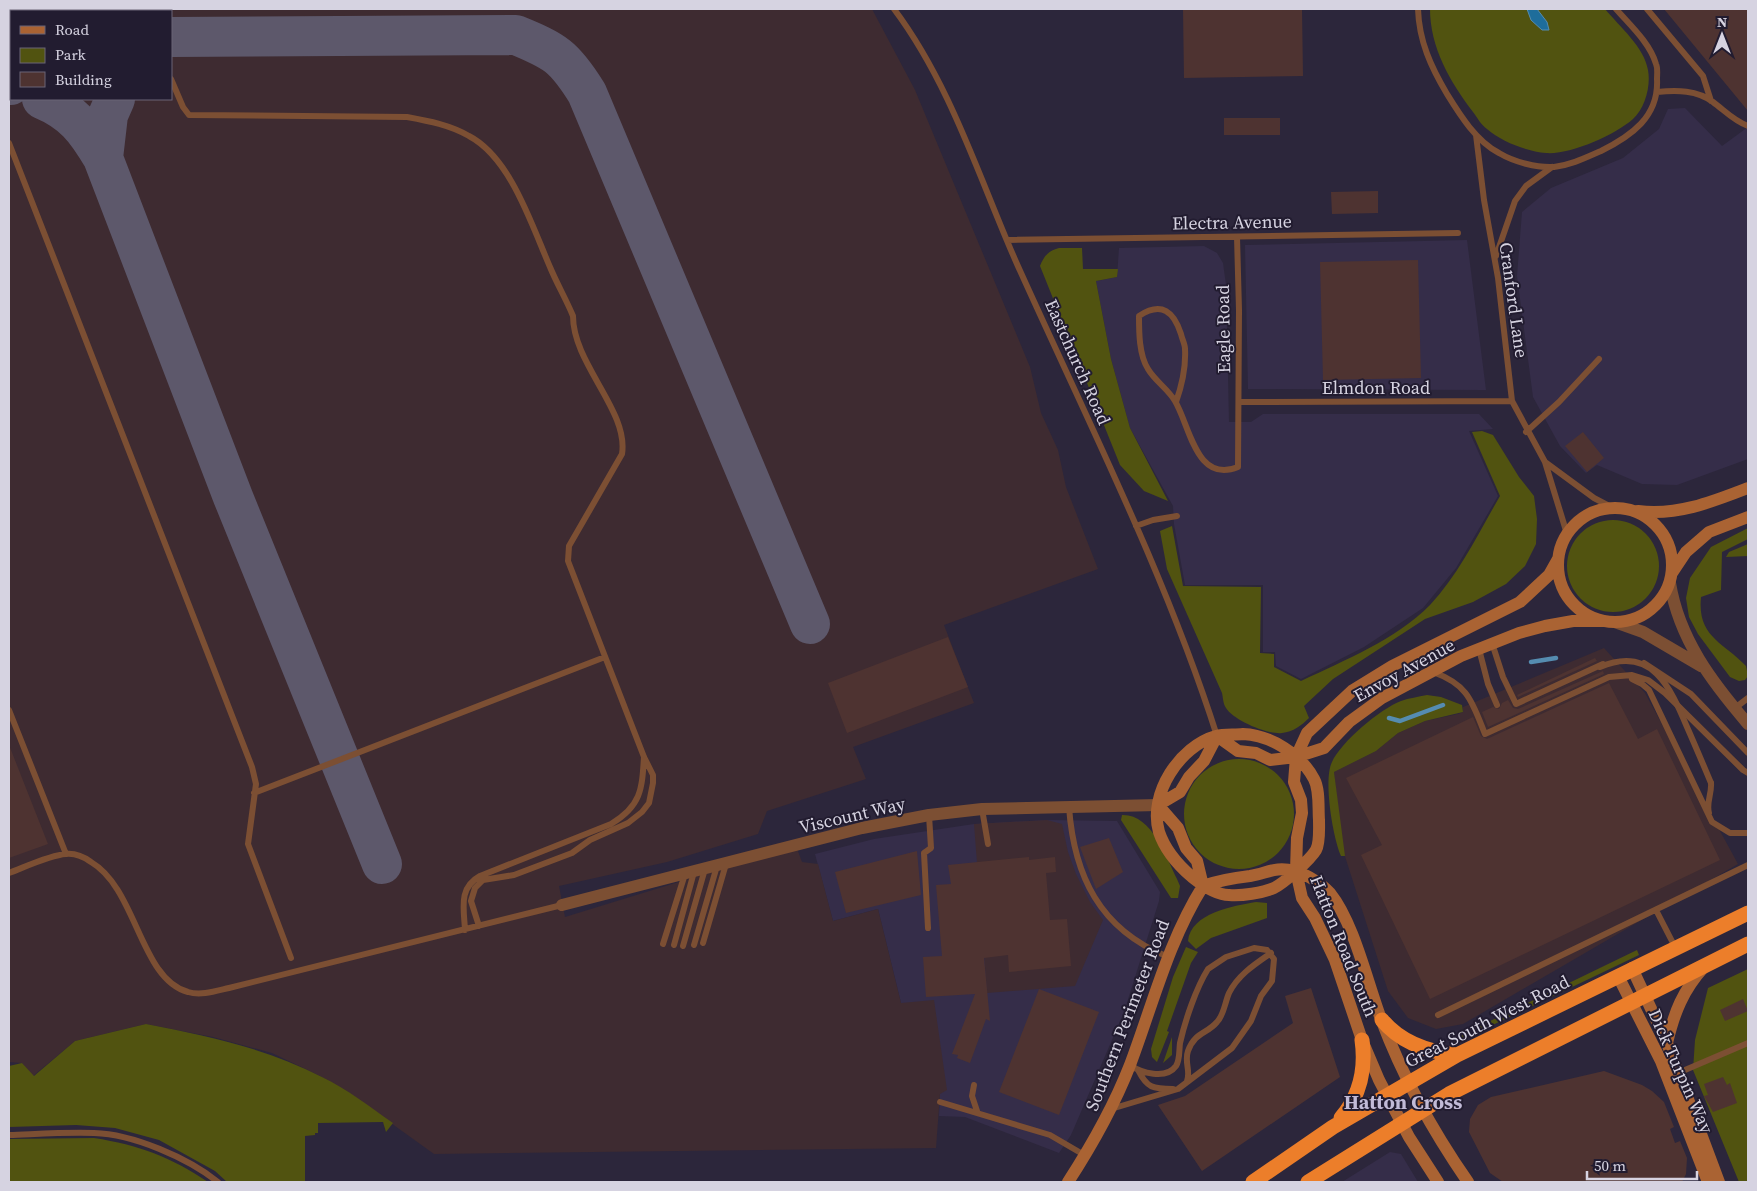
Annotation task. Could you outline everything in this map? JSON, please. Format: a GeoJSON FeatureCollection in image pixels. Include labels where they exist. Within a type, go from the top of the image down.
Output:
{"type":"FeatureCollection","features":[{"type":"Feature","properties":{"kind":"highway","name":"Great South West Road"},"geometry":{"type":"LineString","coordinates":[[1253,1182],[1333,1126],[1457,1055],[1748,913]]}},
{"type":"Feature","properties":{"kind":"highway"},"geometry":{"type":"LineString","coordinates":[[1308,1182],[1424,1108],[1748,944]]}},
{"type":"Feature","properties":{"kind":"highway"},"geometry":{"type":"LineString","coordinates":[[1382,1020],[1399,1038],[1411,1044],[1457,1055]]}},
{"type":"Feature","properties":{"kind":"highway"},"geometry":{"type":"LineString","coordinates":[[1333,1126],[1350,1107],[1358,1090],[1364,1061],[1362,1040]]}},
{"type":"Feature","properties":{"kind":"street"},"geometry":{"type":"LineString","coordinates":[[1704,668],[1644,632],[1590,617],[1571,602],[1561,582],[1558,559],[1567,534],[1587,515],[1613,508],[1661,512],[1684,510],[1748,488]]}},
{"type":"Feature","properties":{"kind":"street"},"geometry":{"type":"LineString","coordinates":[[1628,509],[1642,514],[1663,532],[1669,544],[1672,559],[1671,578],[1678,620],[1704,668],[1748,724]]}},
{"type":"Feature","properties":{"kind":"street"},"geometry":{"type":"LineString","coordinates":[[1610,622],[1631,620],[1644,615],[1657,605],[1686,552],[1708,532],[1748,517]]}},
{"type":"Feature","properties":{"kind":"street","name":"Envoy Avenue"},"geometry":{"type":"LineString","coordinates":[[1296,757],[1307,733],[1353,690],[1392,666],[1520,602],[1549,575],[1558,559]]}},
{"type":"Feature","properties":{"kind":"street","name":"Envoy Avenue"},"geometry":{"type":"LineString","coordinates":[[1296,757],[1324,748],[1366,709],[1382,698],[1478,649],[1545,626],[1573,621],[1610,622]]}},
{"type":"Feature","properties":{"kind":"street"},"geometry":{"type":"LineString","coordinates":[[1217,736],[1238,750],[1256,753],[1270,760],[1296,757]]}},
{"type":"Feature","properties":{"kind":"street"},"geometry":{"type":"LineString","coordinates":[[1217,736],[1195,746],[1166,780],[1158,805],[1159,830],[1167,848],[1181,868],[1203,886],[1227,895],[1274,888],[1296,871],[1317,850],[1319,828],[1314,779],[1296,757]]}},
{"type":"Feature","properties":{"kind":"street"},"geometry":{"type":"LineString","coordinates":[[1158,805],[1180,792],[1189,776],[1204,762],[1217,736]]}},
{"type":"Feature","properties":{"kind":"street"},"geometry":{"type":"LineString","coordinates":[[1296,757],[1294,782],[1301,800],[1302,813],[1297,838],[1296,871]]}},
{"type":"Feature","properties":{"kind":"street"},"geometry":{"type":"LineString","coordinates":[[1158,805],[1178,828],[1186,848],[1197,862],[1203,886]]}},
{"type":"Feature","properties":{"kind":"street","name":"Viscount Way"},"geometry":{"type":"LineString","coordinates":[[562,905],[862,828],[929,815],[982,809],[1158,805]]}},
{"type":"Feature","properties":{"kind":"street"},"geometry":{"type":"LineString","coordinates":[[1203,886],[1231,877],[1253,875],[1271,869],[1296,871]]}},
{"type":"Feature","properties":{"kind":"street","name":"Hatton Road South"},"geometry":{"type":"LineString","coordinates":[[1296,871],[1317,882],[1329,892],[1338,905],[1402,1067],[1432,1123],[1468,1182]]}},
{"type":"Feature","properties":{"kind":"street","name":"Hatton Road South"},"geometry":{"type":"LineString","coordinates":[[1296,871],[1302,898],[1315,918],[1335,960],[1362,1040],[1379,1080],[1401,1122],[1438,1182]]}},
{"type":"Feature","properties":{"kind":"street","name":"Southern Perimeter Road"},"geometry":{"type":"LineString","coordinates":[[1068,1182],[1086,1156],[1134,1068],[1166,956],[1187,911],[1203,886]]}},
{"type":"Feature","properties":{"kind":"street"},"geometry":{"type":"LineString","coordinates":[[1667,1043],[1679,1002],[1694,978],[1704,967]]}},
{"type":"Feature","properties":{"kind":"street","name":"Dick Turpin Way"},"geometry":{"type":"LineString","coordinates":[[1632,968],[1667,1043],[1673,1076],[1710,1180]]}},
{"type":"Feature","properties":{"kind":"street","name":"Dick Turpin Way"},"geometry":{"type":"LineString","coordinates":[[1618,976],[1673,1076]]}},
{"type":"Feature","properties":{"kind":"lane","name":"Eastchurch Road"},"geometry":{"type":"LineString","coordinates":[[894,9],[915,37],[941,86],[1007,240],[1136,526],[1185,642],[1217,736]]}},
{"type":"Feature","properties":{"kind":"lane"},"geometry":{"type":"LineString","coordinates":[[1418,9],[1418,25],[1432,70],[1476,136],[1498,153],[1521,162],[1552,167],[1579,162],[1624,139],[1643,124],[1654,106],[1657,92],[1657,64],[1647,45],[1616,9]]}},
{"type":"Feature","properties":{"kind":"lane"},"geometry":{"type":"LineString","coordinates":[[1647,9],[1703,76],[1711,101]]}},
{"type":"Feature","properties":{"kind":"lane"},"geometry":{"type":"LineString","coordinates":[[172,81],[183,107],[189,114],[407,117],[437,122],[470,136],[494,158],[518,194],[573,316],[573,328],[585,361],[622,435],[622,454],[569,546],[568,561],[644,757],[653,775],[648,803],[642,812],[628,823],[590,840],[572,854],[514,875],[482,880],[475,888],[471,901],[479,926]]}},
{"type":"Feature","properties":{"kind":"lane"},"geometry":{"type":"LineString","coordinates":[[1657,92],[1692,92],[1711,101],[1738,123],[1748,126]]}},
{"type":"Feature","properties":{"kind":"lane","name":"Cranford Lane"},"geometry":{"type":"LineString","coordinates":[[1476,136],[1484,200],[1495,257],[1512,401],[1526,432],[1544,462],[1567,534]]}},
{"type":"Feature","properties":{"kind":"lane"},"geometry":{"type":"LineString","coordinates":[[9,143],[252,767],[256,784],[248,844],[292,958]]}},
{"type":"Feature","properties":{"kind":"lane"},"geometry":{"type":"LineString","coordinates":[[1495,257],[1515,201],[1526,186],[1552,167]]}},
{"type":"Feature","properties":{"kind":"lane","name":"Electra Avenue"},"geometry":{"type":"LineString","coordinates":[[1007,240],[1458,233]]}},
{"type":"Feature","properties":{"kind":"lane","name":"Eagle Road"},"geometry":{"type":"LineString","coordinates":[[1176,402],[1185,428],[1199,455],[1212,467],[1228,472],[1238,467],[1237,237]]}},
{"type":"Feature","properties":{"kind":"lane"},"geometry":{"type":"LineString","coordinates":[[1158,309],[1169,311],[1175,318],[1180,331],[1185,348],[1181,387],[1176,402],[1148,368],[1142,349],[1139,325],[1139,316],[1145,312],[1158,309]]}},
{"type":"Feature","properties":{"kind":"lane"},"geometry":{"type":"LineString","coordinates":[[1526,432],[1559,402],[1599,359]]}},
{"type":"Feature","properties":{"kind":"lane","name":"Elmdon Road"},"geometry":{"type":"LineString","coordinates":[[1239,402],[1512,401]]}},
{"type":"Feature","properties":{"kind":"lane","name":"Cranford Lane"},"geometry":{"type":"LineString","coordinates":[[1544,462],[1594,498],[1613,508]]}},
{"type":"Feature","properties":{"kind":"lane"},"geometry":{"type":"LineString","coordinates":[[1136,526],[1153,520],[1177,516]]}},
{"type":"Feature","properties":{"kind":"lane"},"geometry":{"type":"LineString","coordinates":[[1492,643],[1503,677],[1516,704],[1595,667],[1621,659],[1641,661],[1676,682],[1691,694],[1748,753]]}},
{"type":"Feature","properties":{"kind":"lane"},"geometry":{"type":"LineString","coordinates":[[1478,649],[1488,684],[1497,705]]}},
{"type":"Feature","properties":{"kind":"lane"},"geometry":{"type":"LineString","coordinates":[[254,793],[605,657]]}},
{"type":"Feature","properties":{"kind":"lane"},"geometry":{"type":"LineString","coordinates":[[1600,667],[1621,661],[1633,661],[1649,668],[1665,681],[1674,697],[1711,783],[1712,793],[1708,806],[1713,821],[1731,832],[1748,832]]}},
{"type":"Feature","properties":{"kind":"lane"},"geometry":{"type":"LineString","coordinates":[[1432,672],[1463,688],[1472,702],[1485,734],[1609,677],[1632,675],[1648,680],[1665,693],[1743,770],[1748,772]]}},
{"type":"Feature","properties":{"kind":"lane"},"geometry":{"type":"LineString","coordinates":[[1608,679],[1631,678],[1649,690],[1712,822],[1730,834],[1748,832]]}},
{"type":"Feature","properties":{"kind":"lane"},"geometry":{"type":"LineString","coordinates":[[1735,708],[1748,698]]}},
{"type":"Feature","properties":{"kind":"lane"},"geometry":{"type":"LineString","coordinates":[[9,710],[66,854]]}},
{"type":"Feature","properties":{"kind":"lane"},"geometry":{"type":"LineString","coordinates":[[465,930],[464,893],[469,883],[480,876],[611,824],[625,814],[638,797],[644,757]]}},
{"type":"Feature","properties":{"kind":"lane"},"geometry":{"type":"LineString","coordinates":[[1069,807],[1074,850],[1082,874],[1091,892],[1105,913],[1123,930],[1144,947],[1166,956]]}},
{"type":"Feature","properties":{"kind":"lane"},"geometry":{"type":"LineString","coordinates":[[982,809],[988,844]]}},
{"type":"Feature","properties":{"kind":"lane"},"geometry":{"type":"LineString","coordinates":[[928,928],[924,853],[931,848],[929,815]]}},
{"type":"Feature","properties":{"kind":"lane"},"geometry":{"type":"LineString","coordinates":[[9,873],[66,854],[79,855],[99,867],[110,876],[164,978],[190,993],[229,988],[562,905]]}},
{"type":"Feature","properties":{"kind":"lane"},"geometry":{"type":"LineString","coordinates":[[1438,1015],[1748,865]]}},
{"type":"Feature","properties":{"kind":"lane"},"geometry":{"type":"LineString","coordinates":[[703,943],[705,869]]}},
{"type":"Feature","properties":{"kind":"lane"},"geometry":{"type":"LineString","coordinates":[[663,944],[705,869]]}},
{"type":"Feature","properties":{"kind":"lane"},"geometry":{"type":"LineString","coordinates":[[674,945],[705,869]]}},
{"type":"Feature","properties":{"kind":"lane"},"geometry":{"type":"LineString","coordinates":[[694,946],[705,869]]}},
{"type":"Feature","properties":{"kind":"lane"},"geometry":{"type":"LineString","coordinates":[[683,946],[705,869]]}},
{"type":"Feature","properties":{"kind":"lane"},"geometry":{"type":"LineString","coordinates":[[1656,910],[1675,947]]}},
{"type":"Feature","properties":{"kind":"lane"},"geometry":{"type":"LineString","coordinates":[[1111,1109],[1178,1089],[1232,1048],[1241,1038],[1251,1021],[1262,996],[1272,980],[1274,959],[1271,953],[1261,948],[1240,951],[1208,969],[1201,982],[1181,1042],[1176,1066],[1165,1074],[1134,1068]]}},
{"type":"Feature","properties":{"kind":"lane"},"geometry":{"type":"LineString","coordinates":[[1187,1082],[1190,1075],[1186,1058],[1189,1048],[1199,1034],[1217,1023],[1229,993],[1247,969],[1271,953]]}},
{"type":"Feature","properties":{"kind":"lane"},"geometry":{"type":"LineString","coordinates":[[1673,1076],[1748,1043]]}},
{"type":"Feature","properties":{"kind":"lane"},"geometry":{"type":"LineString","coordinates":[[1134,1068],[1144,1083],[1149,1086],[1178,1089]]}},
{"type":"Feature","properties":{"kind":"lane"},"geometry":{"type":"LineString","coordinates":[[974,1085],[972,1096],[977,1111]]}},
{"type":"Feature","properties":{"kind":"lane"},"geometry":{"type":"LineString","coordinates":[[940,1102],[977,1111],[1050,1135],[1086,1156]]}},
{"type":"Feature","properties":{"kind":"lane"},"geometry":{"type":"LineString","coordinates":[[9,1135],[96,1133],[131,1139],[174,1156],[218,1182]]}},
{"type":"Feature","properties":{"kind":"shaded area"},"geometry":{"type":"Polygon","coordinates":[[[9,9],[872,9],[915,90],[1030,367],[1041,413],[1058,450],[1066,487],[1098,569],[944,625],[974,703],[853,747],[866,779],[767,811],[758,834],[667,862],[559,886],[565,917],[796,846],[802,862],[818,864],[833,921],[878,909],[901,1003],[934,1000],[947,1090],[940,1094],[936,1148],[434,1154],[345,1090],[322,1077],[272,1053],[213,1037],[146,1024],[75,1041],[33,1076],[22,1063],[9,1062],[9,9]]]}},
{"type":"Feature","properties":{"kind":"shaded area"},"geometry":{"type":"Polygon","coordinates":[[[1685,108],[1722,146],[1748,127],[1748,459],[1677,485],[1642,484],[1597,465],[1586,473],[1560,446],[1533,397],[1517,276],[1522,212],[1551,188],[1623,158],[1659,129],[1668,109],[1685,108]]]}},
{"type":"Feature","properties":{"kind":"shaded area"},"geometry":{"type":"Polygon","coordinates":[[[1467,240],[1486,390],[1248,389],[1245,245],[1467,240]]]}},
{"type":"Feature","properties":{"kind":"shaded area"},"geometry":{"type":"Polygon","coordinates":[[[1204,246],[1217,253],[1223,263],[1226,285],[1229,422],[1251,422],[1263,414],[1479,414],[1493,429],[1469,431],[1498,496],[1456,568],[1423,608],[1364,647],[1301,679],[1276,666],[1275,652],[1263,652],[1263,585],[1185,585],[1174,524],[1173,506],[1130,428],[1111,359],[1096,281],[1117,277],[1119,248],[1204,246]]]}},
{"type":"Feature","properties":{"kind":"shaded area"},"geometry":{"type":"Polygon","coordinates":[[[1604,648],[1645,693],[1738,864],[1463,1024],[1436,1029],[1408,1018],[1388,991],[1342,847],[1334,772],[1376,751],[1398,733],[1425,721],[1463,712],[1463,707],[1604,648]]]}},
{"type":"Feature","properties":{"kind":"shaded area"},"geometry":{"type":"Polygon","coordinates":[[[1047,820],[1117,821],[1160,892],[1159,901],[1124,1012],[1071,1135],[1059,1153],[965,1117],[939,1116],[940,1094],[901,1003],[878,909],[833,921],[815,854],[874,839],[974,824],[1047,820]]]}},
{"type":"Feature","properties":{"kind":"shaded area"},"geometry":{"type":"Polygon","coordinates":[[[1047,820],[1062,824],[1068,852],[1076,874],[1090,902],[1103,920],[1075,986],[987,993],[974,824],[1047,820]]]}},
{"type":"Feature","properties":{"kind":"shaded area"},"geometry":{"type":"Polygon","coordinates":[[[1390,1152],[1401,1154],[1418,1182],[1342,1182],[1390,1152]]]}},
{"type":"Feature","properties":{"kind":"green space"},"geometry":{"type":"Polygon","coordinates":[[[1430,9],[1605,9],[1637,45],[1646,62],[1649,83],[1644,103],[1633,119],[1625,125],[1592,143],[1567,151],[1556,153],[1538,152],[1507,142],[1493,134],[1483,125],[1449,76],[1433,37],[1430,9]]]}},
{"type":"Feature","properties":{"kind":"green space"},"geometry":{"type":"Polygon","coordinates":[[[1059,248],[1082,248],[1083,269],[1118,269],[1117,277],[1096,281],[1111,359],[1130,428],[1168,501],[1144,491],[1120,465],[1040,266],[1047,254],[1059,248]]]}},
{"type":"Feature","properties":{"kind":"green space"},"geometry":{"type":"Polygon","coordinates":[[[1482,431],[1493,435],[1519,477],[1534,496],[1537,519],[1536,544],[1525,566],[1506,584],[1473,602],[1425,619],[1333,679],[1304,706],[1309,718],[1294,730],[1282,733],[1268,732],[1243,722],[1230,713],[1225,706],[1222,693],[1167,569],[1160,531],[1172,526],[1183,586],[1261,587],[1260,653],[1274,654],[1274,667],[1301,681],[1352,657],[1401,629],[1430,605],[1450,580],[1500,496],[1472,432],[1482,431]]]}},
{"type":"Feature","properties":{"kind":"green space"},"geometry":{"type":"Polygon","coordinates":[[[1613,520],[1630,524],[1645,534],[1655,549],[1659,566],[1655,583],[1645,598],[1630,608],[1613,612],[1596,608],[1581,598],[1571,583],[1567,566],[1571,549],[1581,534],[1596,524],[1613,520]]]}},
{"type":"Feature","properties":{"kind":"green space"},"geometry":{"type":"Polygon","coordinates":[[[1748,528],[1748,539],[1722,552],[1721,590],[1701,597],[1703,621],[1707,630],[1713,638],[1746,666],[1748,676],[1745,680],[1739,681],[1730,677],[1698,634],[1689,617],[1686,598],[1690,578],[1711,547],[1748,528]]]}},
{"type":"Feature","properties":{"kind":"green space"},"geometry":{"type":"Polygon","coordinates":[[[1748,544],[1748,556],[1726,557],[1729,552],[1748,544]]]}},
{"type":"Feature","properties":{"kind":"green space"},"geometry":{"type":"Polygon","coordinates":[[[1427,695],[1441,697],[1462,705],[1463,712],[1425,721],[1398,733],[1376,751],[1334,772],[1345,856],[1341,856],[1330,809],[1328,782],[1332,762],[1352,736],[1383,711],[1401,701],[1427,695]]]}},
{"type":"Feature","properties":{"kind":"green space"},"geometry":{"type":"Polygon","coordinates":[[[1239,759],[1260,763],[1278,775],[1290,793],[1294,814],[1290,835],[1278,853],[1260,865],[1239,869],[1218,865],[1200,853],[1188,835],[1184,814],[1188,793],[1200,775],[1218,763],[1239,759]]]}},
{"type":"Feature","properties":{"kind":"green space"},"geometry":{"type":"Polygon","coordinates":[[[1122,815],[1142,821],[1157,838],[1180,886],[1178,898],[1171,898],[1121,820],[1122,815]]]}},
{"type":"Feature","properties":{"kind":"green space"},"geometry":{"type":"Polygon","coordinates":[[[1256,902],[1267,903],[1267,918],[1211,938],[1196,949],[1188,941],[1191,931],[1205,917],[1214,912],[1256,902]]]}},
{"type":"Feature","properties":{"kind":"green space"},"geometry":{"type":"Polygon","coordinates":[[[1186,947],[1198,952],[1191,963],[1167,1031],[1169,1032],[1157,1062],[1152,1057],[1151,1049],[1173,977],[1186,947]]]}},
{"type":"Feature","properties":{"kind":"green space"},"geometry":{"type":"Polygon","coordinates":[[[1637,950],[1639,955],[1455,1043],[1453,1039],[1637,950]]]}},
{"type":"Feature","properties":{"kind":"green space"},"geometry":{"type":"Polygon","coordinates":[[[1748,969],[1748,1182],[1739,1182],[1693,1070],[1695,1040],[1708,988],[1748,969]]]}},
{"type":"Feature","properties":{"kind":"green space"},"geometry":{"type":"Polygon","coordinates":[[[146,1024],[214,1038],[279,1058],[331,1082],[358,1098],[393,1123],[386,1132],[383,1122],[318,1123],[318,1133],[305,1136],[305,1182],[227,1182],[215,1171],[159,1140],[115,1128],[76,1125],[9,1127],[9,1066],[22,1063],[34,1076],[75,1041],[146,1024]]]}},
{"type":"Feature","properties":{"kind":"green space"},"geometry":{"type":"Polygon","coordinates":[[[1172,1037],[1172,1055],[1163,1063],[1172,1037]]]}},
{"type":"Feature","properties":{"kind":"green space"},"geometry":{"type":"Polygon","coordinates":[[[94,1138],[126,1144],[154,1153],[208,1182],[9,1182],[9,1139],[94,1138]]]}},
{"type":"Feature","properties":{"kind":"water"},"geometry":{"type":"Polygon","coordinates":[[[1527,9],[1537,9],[1547,22],[1549,30],[1542,30],[1531,20],[1527,9]]]}},
{"type":"Feature","properties":{"kind":"building"},"geometry":{"type":"Polygon","coordinates":[[[1183,9],[1302,9],[1303,76],[1184,78],[1183,9]]]}},
{"type":"Feature","properties":{"kind":"building"},"geometry":{"type":"Polygon","coordinates":[[[1664,9],[1748,9],[1748,111],[1664,9]]]}},
{"type":"Feature","properties":{"kind":"building"},"geometry":{"type":"Polygon","coordinates":[[[1224,118],[1280,118],[1280,135],[1224,135],[1224,118]]]}},
{"type":"Feature","properties":{"kind":"building"},"geometry":{"type":"Polygon","coordinates":[[[1378,191],[1378,213],[1332,214],[1331,192],[1378,191]]]}},
{"type":"Feature","properties":{"kind":"building"},"geometry":{"type":"Polygon","coordinates":[[[1418,260],[1421,378],[1323,380],[1320,262],[1418,260]]]}},
{"type":"Feature","properties":{"kind":"building"},"geometry":{"type":"Polygon","coordinates":[[[1583,432],[1604,458],[1587,472],[1565,446],[1583,432]]]}},
{"type":"Feature","properties":{"kind":"building"},"geometry":{"type":"Polygon","coordinates":[[[948,637],[968,687],[847,733],[828,683],[948,637]]]}},
{"type":"Feature","properties":{"kind":"building"},"geometry":{"type":"Polygon","coordinates":[[[1595,658],[1597,661],[1518,697],[1517,695],[1595,658]]]}},
{"type":"Feature","properties":{"kind":"building"},"geometry":{"type":"Polygon","coordinates":[[[1603,671],[1604,674],[1488,727],[1482,712],[1493,707],[1499,709],[1502,703],[1508,700],[1513,708],[1518,709],[1603,671]]]}},
{"type":"Feature","properties":{"kind":"building"},"geometry":{"type":"Polygon","coordinates":[[[1609,683],[1638,739],[1657,729],[1720,860],[1430,999],[1361,855],[1382,845],[1346,778],[1473,717],[1481,736],[1487,739],[1609,683]]]}},
{"type":"Feature","properties":{"kind":"building"},"geometry":{"type":"Polygon","coordinates":[[[9,745],[48,844],[9,858],[9,745]]]}},
{"type":"Feature","properties":{"kind":"building"},"geometry":{"type":"Polygon","coordinates":[[[1109,838],[1123,872],[1096,889],[1080,847],[1109,838]]]}},
{"type":"Feature","properties":{"kind":"building"},"geometry":{"type":"Polygon","coordinates":[[[917,851],[921,895],[846,913],[835,872],[917,851]]]}},
{"type":"Feature","properties":{"kind":"building"},"geometry":{"type":"Polygon","coordinates":[[[1029,857],[1029,860],[1055,857],[1056,872],[1046,873],[1050,920],[1067,919],[1071,966],[1009,972],[1008,955],[984,958],[990,1021],[986,1019],[970,1063],[957,1058],[958,1055],[952,1054],[975,994],[926,997],[923,957],[942,956],[936,885],[951,884],[948,865],[1029,857]]]}},
{"type":"Feature","properties":{"kind":"building","name":"Hatton Cross"},"geometry":{"type":"Polygon","coordinates":[[[1311,988],[1340,1077],[1202,1171],[1158,1105],[1185,1096],[1293,1023],[1285,996],[1311,988]]]}},
{"type":"Feature","properties":{"kind":"building"},"geometry":{"type":"Polygon","coordinates":[[[1039,989],[1099,1012],[1059,1115],[999,1092],[1039,989]]]}},
{"type":"Feature","properties":{"kind":"building"},"geometry":{"type":"Polygon","coordinates":[[[1743,999],[1748,1011],[1725,1021],[1720,1010],[1743,999]]]}},
{"type":"Feature","properties":{"kind":"building"},"geometry":{"type":"Polygon","coordinates":[[[1604,1071],[1642,1085],[1664,1102],[1674,1127],[1670,1129],[1675,1143],[1680,1141],[1687,1158],[1686,1174],[1682,1182],[1503,1182],[1490,1173],[1469,1132],[1470,1119],[1478,1105],[1491,1097],[1604,1071]]]}},
{"type":"Feature","properties":{"kind":"building"},"geometry":{"type":"Polygon","coordinates":[[[1723,1077],[1727,1085],[1730,1083],[1737,1103],[1713,1112],[1704,1096],[1708,1095],[1704,1084],[1723,1077]]]}},
{"type":"Feature","properties":{"kind":"waterway"},"geometry":{"type":"LineString","coordinates":[[1531,662],[1556,658]]}},
{"type":"Feature","properties":{"kind":"waterway"},"geometry":{"type":"LineString","coordinates":[[1389,718],[1400,721],[1443,705]]}},
{"type":"Feature","properties":{"kind":"taxiway"},"geometry":{"type":"LineString","coordinates":[[172,37],[516,35],[550,51],[565,63],[587,93],[810,624]]}},
{"type":"Feature","properties":{"kind":"taxiway"},"geometry":{"type":"LineString","coordinates":[[44,100],[78,122],[91,138],[103,158],[233,497],[382,864]]}},
{"type":"Feature","properties":{"kind":"taxiway"},"geometry":{"type":"LineString","coordinates":[[103,158],[108,115],[115,100]]}},
{"type":"Feature","properties":{"kind":"district","name":"Hatton Cross"},"geometry":{"type":"Point","coordinates":[1403,1102]}}]}
